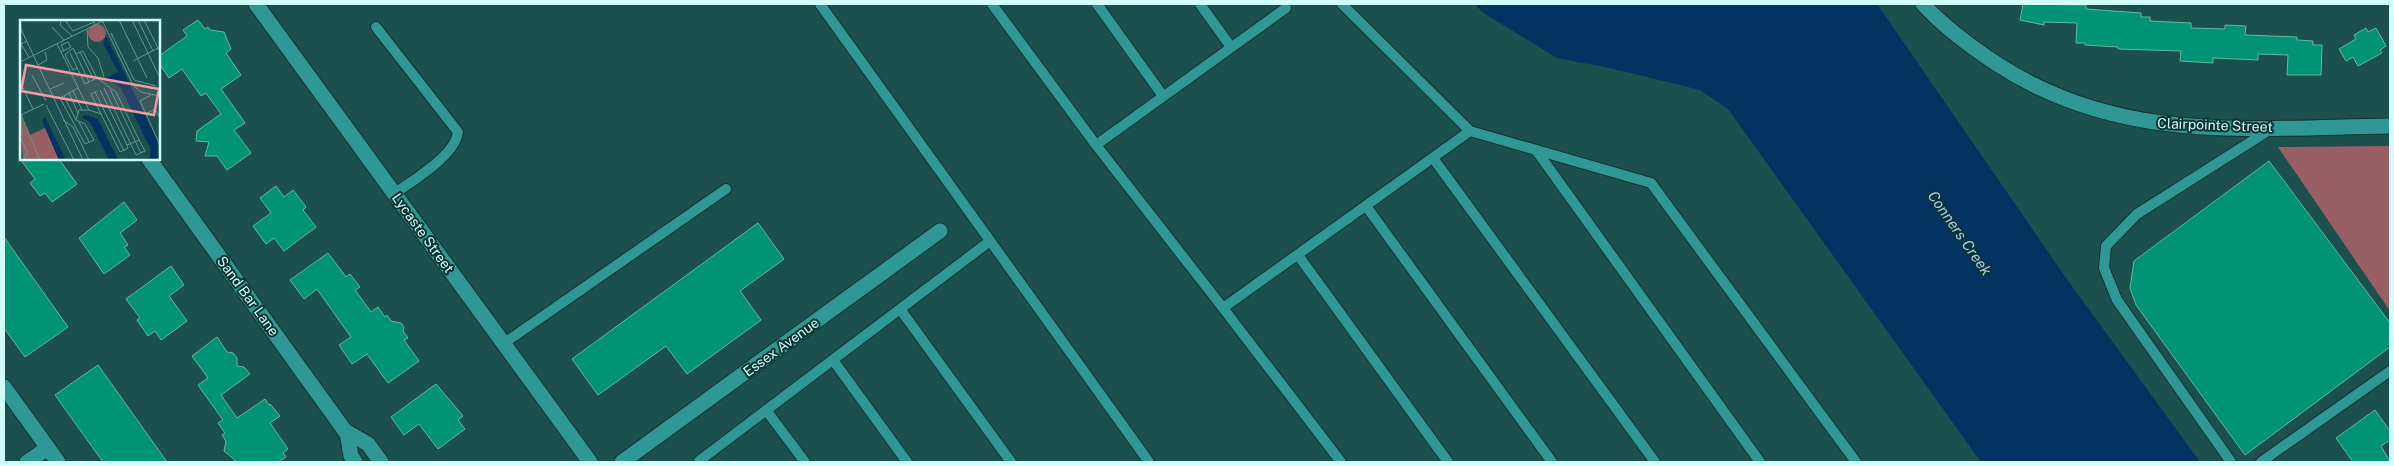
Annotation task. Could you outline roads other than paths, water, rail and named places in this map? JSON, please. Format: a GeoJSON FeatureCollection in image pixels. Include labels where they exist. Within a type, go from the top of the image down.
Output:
{"type":"FeatureCollection","features":[{"type":"Feature","properties":{"kind":"street","name":"Lycaste Street"},"geometry":{"type":"LineString","coordinates":[[256,4],[590,462]]}},
{"type":"Feature","properties":{"kind":"street","name":"Clairpointe Street"},"geometry":{"type":"LineString","coordinates":[[1923,4],[1972,47],[2024,82],[2097,111],[2159,124],[2223,128],[2390,126]]}},
{"type":"Feature","properties":{"kind":"street","name":"Sand Bar Lane"},"geometry":{"type":"LineString","coordinates":[[150,160],[347,433],[351,456],[355,462]]}},
{"type":"Feature","properties":{"kind":"street","name":"Essex Avenue"},"geometry":{"type":"LineString","coordinates":[[622,462],[940,231]]}},
{"type":"Feature","properties":{"kind":"street"},"geometry":{"type":"LineString","coordinates":[[4,387],[58,462]]}},
{"type":"Feature","properties":{"kind":"street","name":"Sand Bar Lane"},"geometry":{"type":"LineString","coordinates":[[347,433],[368,444],[380,462]]}},
{"type":"Feature","properties":{"kind":"street"},"geometry":{"type":"LineString","coordinates":[[28,462],[48,448]]}},
{"type":"Feature","properties":{"kind":"lane"},"geometry":{"type":"LineString","coordinates":[[820,4],[1149,462]]}},
{"type":"Feature","properties":{"kind":"lane"},"geometry":{"type":"LineString","coordinates":[[992,4],[1096,144],[1341,462]]}},
{"type":"Feature","properties":{"kind":"lane"},"geometry":{"type":"LineString","coordinates":[[1097,4],[1163,96]]}},
{"type":"Feature","properties":{"kind":"lane"},"geometry":{"type":"LineString","coordinates":[[1200,4],[1232,47]]}},
{"type":"Feature","properties":{"kind":"lane"},"geometry":{"type":"LineString","coordinates":[[1342,4],[1470,131],[1651,183],[1856,462]]}},
{"type":"Feature","properties":{"kind":"lane"},"geometry":{"type":"LineString","coordinates":[[1096,144],[1232,47],[1287,5]]}},
{"type":"Feature","properties":{"kind":"lane"},"geometry":{"type":"LineString","coordinates":[[376,27],[458,132],[457,142],[442,159],[394,194]]}},
{"type":"Feature","properties":{"kind":"lane"},"geometry":{"type":"LineString","coordinates":[[2231,462],[2117,300],[2104,268],[2106,246],[2137,214],[2274,127]]}},
{"type":"Feature","properties":{"kind":"lane"},"geometry":{"type":"LineString","coordinates":[[1223,308],[1470,131]]}},
{"type":"Feature","properties":{"kind":"lane"},"geometry":{"type":"LineString","coordinates":[[1536,150],[1760,462]]}},
{"type":"Feature","properties":{"kind":"lane"},"geometry":{"type":"LineString","coordinates":[[1433,158],[1655,462]]}},
{"type":"Feature","properties":{"kind":"lane"},"geometry":{"type":"LineString","coordinates":[[503,344],[726,189]]}},
{"type":"Feature","properties":{"kind":"lane"},"geometry":{"type":"LineString","coordinates":[[1366,206],[1552,462]]}},
{"type":"Feature","properties":{"kind":"lane"},"geometry":{"type":"LineString","coordinates":[[700,462],[990,241]]}},
{"type":"Feature","properties":{"kind":"lane"},"geometry":{"type":"LineString","coordinates":[[1298,255],[1448,462]]}},
{"type":"Feature","properties":{"kind":"lane"},"geometry":{"type":"LineString","coordinates":[[900,309],[1011,462]]}},
{"type":"Feature","properties":{"kind":"lane"},"geometry":{"type":"LineString","coordinates":[[833,360],[907,462]]}},
{"type":"Feature","properties":{"kind":"lane"},"geometry":{"type":"LineString","coordinates":[[2261,462],[2390,371]]}},
{"type":"Feature","properties":{"kind":"lane"},"geometry":{"type":"LineString","coordinates":[[766,410],[805,462]]}},
{"type":"Feature","properties":{"kind":"water","name":"Conners Creek"},"geometry":{"type":"Polygon","coordinates":[[[1474,4],[1877,4],[2066,278],[2200,462],[1981,462],[1728,109],[1700,90],[1610,68],[1557,58],[1485,14],[1474,4]]]}}]}
